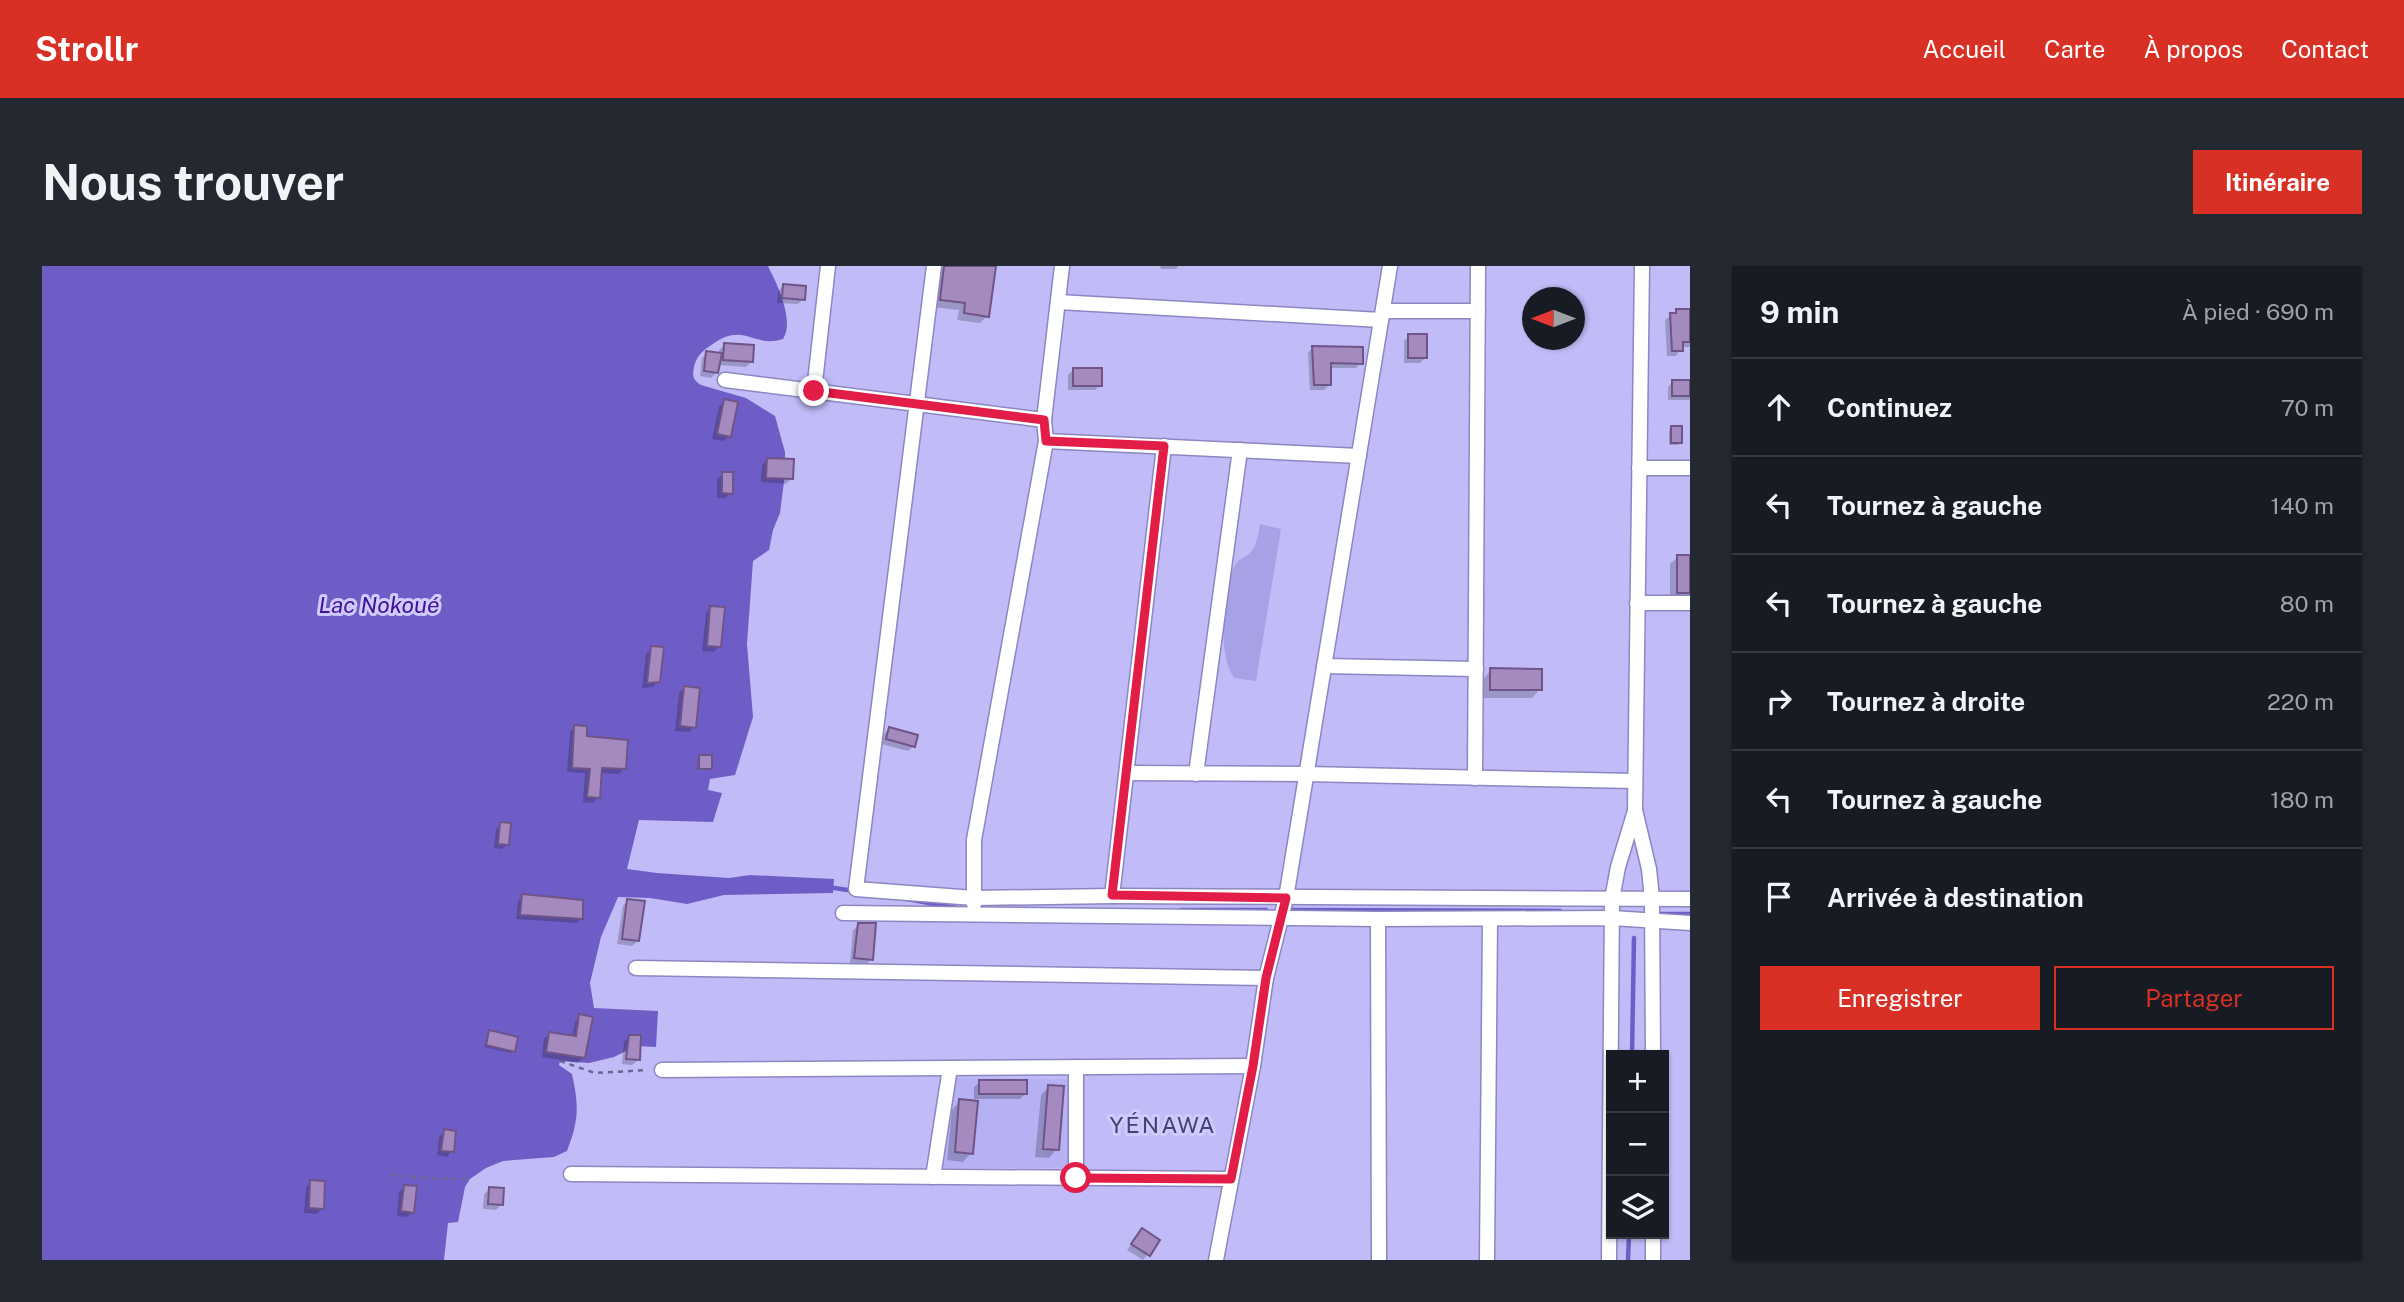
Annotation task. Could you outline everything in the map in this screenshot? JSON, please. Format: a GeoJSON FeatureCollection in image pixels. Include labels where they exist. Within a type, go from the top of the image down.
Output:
{"type":"FeatureCollection","features":[{"type":"Feature","properties":{"kind":"street"},"geometry":{"type":"LineString","coordinates":[[814,391],[828,266]]}},
{"type":"Feature","properties":{"kind":"street"},"geometry":{"type":"LineString","coordinates":[[934,266],[856,888],[974,898],[1112,895],[1690,899]]}},
{"type":"Feature","properties":{"kind":"street"},"geometry":{"type":"LineString","coordinates":[[974,914],[974,840],[1046,441],[1044,420],[1062,266]]}},
{"type":"Feature","properties":{"kind":"street"},"geometry":{"type":"LineString","coordinates":[[1216,1260],[1253,1066],[1266,978],[1286,898],[1390,266]]}},
{"type":"Feature","properties":{"kind":"street"},"geometry":{"type":"LineString","coordinates":[[1475,778],[1478,266]]}},
{"type":"Feature","properties":{"kind":"street"},"geometry":{"type":"LineString","coordinates":[[1642,266],[1635,810],[1649,869],[1652,899],[1653,1050]]}},
{"type":"Feature","properties":{"kind":"street"},"geometry":{"type":"LineString","coordinates":[[1058,302],[1382,316],[1478,311]]}},
{"type":"Feature","properties":{"kind":"street"},"geometry":{"type":"LineString","coordinates":[[725,380],[1044,420]]}},
{"type":"Feature","properties":{"kind":"street"},"geometry":{"type":"LineString","coordinates":[[1046,441],[1359,456]]}},
{"type":"Feature","properties":{"kind":"street"},"geometry":{"type":"LineString","coordinates":[[1112,895],[1164,446]]}},
{"type":"Feature","properties":{"kind":"street"},"geometry":{"type":"LineString","coordinates":[[1196,774],[1240,450]]}},
{"type":"Feature","properties":{"kind":"street"},"geometry":{"type":"LineString","coordinates":[[1639,468],[1690,468]]}},
{"type":"Feature","properties":{"kind":"street"},"geometry":{"type":"LineString","coordinates":[[1637,603],[1690,603]]}},
{"type":"Feature","properties":{"kind":"street"},"geometry":{"type":"LineString","coordinates":[[1324,666],[1476,669]]}},
{"type":"Feature","properties":{"kind":"street"},"geometry":{"type":"LineString","coordinates":[[1127,773],[1635,781]]}},
{"type":"Feature","properties":{"kind":"street"},"geometry":{"type":"LineString","coordinates":[[1609,1260],[1612,899],[1618,867],[1635,810]]}},
{"type":"Feature","properties":{"kind":"street"},"geometry":{"type":"LineString","coordinates":[[843,913],[1377,919],[1612,918],[1690,923]]}},
{"type":"Feature","properties":{"kind":"street"},"geometry":{"type":"LineString","coordinates":[[1377,919],[1379,1260]]}},
{"type":"Feature","properties":{"kind":"street"},"geometry":{"type":"LineString","coordinates":[[1487,1260],[1490,919]]}},
{"type":"Feature","properties":{"kind":"street"},"geometry":{"type":"LineString","coordinates":[[636,968],[1266,978]]}},
{"type":"Feature","properties":{"kind":"street"},"geometry":{"type":"LineString","coordinates":[[662,1070],[1253,1066]]}},
{"type":"Feature","properties":{"kind":"street"},"geometry":{"type":"LineString","coordinates":[[1076,1067],[1076,1178]]}},
{"type":"Feature","properties":{"kind":"street"},"geometry":{"type":"LineString","coordinates":[[933,1177],[950,1068]]}},
{"type":"Feature","properties":{"kind":"street"},"geometry":{"type":"LineString","coordinates":[[571,1174],[1231,1179]]}},
{"type":"Feature","properties":{"kind":"street"},"geometry":{"type":"LineString","coordinates":[[1653,1239],[1653,1260]]}},
{"type":"Feature","properties":{"kind":"path"},"geometry":{"type":"LineString","coordinates":[[560,1061],[595,1073],[662,1070]]}},
{"type":"Feature","properties":{"kind":"path"},"geometry":{"type":"LineString","coordinates":[[393,1175],[470,1179]]}},
{"type":"Feature","properties":{"kind":"shaded area"},"geometry":{"type":"Polygon","coordinates":[[[1260,524],[1281,529],[1256,681],[1234,678],[1225,654],[1223,622],[1231,576],[1236,563],[1253,549],[1260,524]]]}},
{"type":"Feature","properties":{"kind":"shaded area"},"geometry":{"type":"Polygon","coordinates":[[[955,1078],[1069,1079],[1069,1168],[940,1168],[955,1078]]]}},
{"type":"Feature","properties":{"kind":"water","name":"Lac Nokoué"},"geometry":{"type":"Polygon","coordinates":[[[42,266],[768,266],[780,292],[787,323],[783,339],[763,341],[732,335],[707,348],[695,363],[693,373],[701,385],[746,398],[775,416],[785,452],[780,513],[769,550],[753,561],[747,644],[753,717],[735,775],[710,779],[708,790],[722,793],[713,822],[639,820],[627,869],[729,878],[750,875],[834,879],[833,893],[724,895],[687,904],[650,898],[618,897],[601,937],[590,983],[594,1008],[658,1011],[656,1047],[636,1046],[614,1057],[589,1063],[560,1061],[559,1065],[572,1074],[577,1104],[576,1121],[567,1151],[554,1157],[503,1161],[470,1179],[465,1187],[458,1222],[448,1223],[444,1260],[42,1260],[42,266]]]}},
{"type":"Feature","properties":{"kind":"building"},"geometry":{"type":"Polygon","coordinates":[[[944,266],[996,266],[989,317],[964,313],[965,303],[940,300],[944,266]]]}},
{"type":"Feature","properties":{"kind":"building"},"geometry":{"type":"Polygon","coordinates":[[[783,284],[806,286],[805,300],[782,298],[783,284]]]}},
{"type":"Feature","properties":{"kind":"building"},"geometry":{"type":"Polygon","coordinates":[[[1676,309],[1690,309],[1690,342],[1683,342],[1683,351],[1672,351],[1670,313],[1676,313],[1676,309]]]}},
{"type":"Feature","properties":{"kind":"building"},"geometry":{"type":"Polygon","coordinates":[[[1408,334],[1427,334],[1427,358],[1408,358],[1408,334]]]}},
{"type":"Feature","properties":{"kind":"building"},"geometry":{"type":"Polygon","coordinates":[[[724,343],[754,345],[753,362],[723,360],[724,343]]]}},
{"type":"Feature","properties":{"kind":"building"},"geometry":{"type":"Polygon","coordinates":[[[1312,346],[1363,347],[1363,364],[1331,363],[1331,385],[1314,385],[1312,346]]]}},
{"type":"Feature","properties":{"kind":"building"},"geometry":{"type":"Polygon","coordinates":[[[706,351],[722,353],[718,373],[704,371],[706,351]]]}},
{"type":"Feature","properties":{"kind":"building"},"geometry":{"type":"Polygon","coordinates":[[[1073,368],[1102,368],[1102,386],[1073,386],[1073,368]]]}},
{"type":"Feature","properties":{"kind":"building"},"geometry":{"type":"Polygon","coordinates":[[[1672,380],[1690,380],[1690,396],[1672,396],[1672,380]]]}},
{"type":"Feature","properties":{"kind":"building"},"geometry":{"type":"Polygon","coordinates":[[[724,399],[738,402],[731,437],[717,434],[724,399]]]}},
{"type":"Feature","properties":{"kind":"building"},"geometry":{"type":"Polygon","coordinates":[[[1671,426],[1682,426],[1682,443],[1671,443],[1671,426]]]}},
{"type":"Feature","properties":{"kind":"building"},"geometry":{"type":"Polygon","coordinates":[[[767,458],[794,459],[793,479],[766,478],[767,458]]]}},
{"type":"Feature","properties":{"kind":"building"},"geometry":{"type":"Polygon","coordinates":[[[722,472],[733,472],[733,494],[722,493],[722,472]]]}},
{"type":"Feature","properties":{"kind":"building"},"geometry":{"type":"Polygon","coordinates":[[[1677,555],[1690,555],[1690,593],[1677,593],[1677,555]]]}},
{"type":"Feature","properties":{"kind":"building"},"geometry":{"type":"Polygon","coordinates":[[[710,606],[725,607],[721,647],[707,646],[710,606]]]}},
{"type":"Feature","properties":{"kind":"building"},"geometry":{"type":"Polygon","coordinates":[[[651,646],[664,647],[660,682],[647,683],[651,646]]]}},
{"type":"Feature","properties":{"kind":"building"},"geometry":{"type":"Polygon","coordinates":[[[1490,668],[1542,669],[1542,690],[1490,690],[1490,668]]]}},
{"type":"Feature","properties":{"kind":"building"},"geometry":{"type":"Polygon","coordinates":[[[684,686],[700,688],[696,728],[680,726],[684,686]]]}},
{"type":"Feature","properties":{"kind":"building"},"geometry":{"type":"Polygon","coordinates":[[[574,725],[587,726],[587,736],[628,740],[626,769],[602,768],[600,798],[587,797],[590,769],[572,768],[574,725]]]}},
{"type":"Feature","properties":{"kind":"building"},"geometry":{"type":"Polygon","coordinates":[[[889,727],[918,735],[915,747],[886,739],[889,727]]]}},
{"type":"Feature","properties":{"kind":"building"},"geometry":{"type":"Polygon","coordinates":[[[699,755],[712,755],[712,769],[699,769],[699,755]]]}},
{"type":"Feature","properties":{"kind":"building"},"geometry":{"type":"Polygon","coordinates":[[[500,822],[511,823],[509,845],[498,844],[500,822]]]}},
{"type":"Feature","properties":{"kind":"building"},"geometry":{"type":"Polygon","coordinates":[[[522,894],[583,900],[583,919],[520,915],[522,894]]]}},
{"type":"Feature","properties":{"kind":"building"},"geometry":{"type":"Polygon","coordinates":[[[627,899],[645,901],[639,941],[622,939],[627,899]]]}},
{"type":"Feature","properties":{"kind":"building"},"geometry":{"type":"Polygon","coordinates":[[[858,923],[876,923],[873,960],[854,958],[858,923]]]}},
{"type":"Feature","properties":{"kind":"building"},"geometry":{"type":"Polygon","coordinates":[[[579,1014],[593,1017],[585,1058],[546,1052],[549,1032],[576,1036],[579,1014]]]}},
{"type":"Feature","properties":{"kind":"building"},"geometry":{"type":"Polygon","coordinates":[[[489,1030],[518,1037],[515,1052],[486,1045],[489,1030]]]}},
{"type":"Feature","properties":{"kind":"building"},"geometry":{"type":"Polygon","coordinates":[[[629,1035],[641,1035],[640,1060],[626,1059],[629,1035]]]}},
{"type":"Feature","properties":{"kind":"building"},"geometry":{"type":"Polygon","coordinates":[[[979,1080],[1027,1080],[1027,1094],[979,1094],[979,1080]]]}},
{"type":"Feature","properties":{"kind":"building"},"geometry":{"type":"Polygon","coordinates":[[[1048,1085],[1064,1086],[1059,1150],[1043,1149],[1048,1085]]]}},
{"type":"Feature","properties":{"kind":"building"},"geometry":{"type":"Polygon","coordinates":[[[959,1099],[978,1101],[973,1154],[955,1152],[959,1099]]]}},
{"type":"Feature","properties":{"kind":"building"},"geometry":{"type":"Polygon","coordinates":[[[444,1129],[456,1131],[454,1152],[441,1151],[444,1129]]]}},
{"type":"Feature","properties":{"kind":"building"},"geometry":{"type":"Polygon","coordinates":[[[310,1180],[325,1181],[324,1209],[309,1208],[310,1180]]]}},
{"type":"Feature","properties":{"kind":"building"},"geometry":{"type":"Polygon","coordinates":[[[404,1185],[417,1186],[414,1213],[401,1211],[404,1185]]]}},
{"type":"Feature","properties":{"kind":"building"},"geometry":{"type":"Polygon","coordinates":[[[489,1187],[504,1188],[503,1205],[488,1204],[489,1187]]]}},
{"type":"Feature","properties":{"kind":"building"},"geometry":{"type":"Polygon","coordinates":[[[1142,1228],[1160,1240],[1150,1256],[1131,1244],[1142,1228]]]}},
{"type":"Feature","properties":{"kind":"waterway"},"geometry":{"type":"LineString","coordinates":[[828,887],[854,891]]}},
{"type":"Feature","properties":{"kind":"waterway"},"geometry":{"type":"LineString","coordinates":[[907,899],[957,908]]}},
{"type":"Feature","properties":{"kind":"waterway"},"geometry":{"type":"LineString","coordinates":[[1181,910],[1266,910]]}},
{"type":"Feature","properties":{"kind":"waterway"},"geometry":{"type":"LineString","coordinates":[[1288,910],[1560,911]]}},
{"type":"Feature","properties":{"kind":"waterway"},"geometry":{"type":"LineString","coordinates":[[1659,914],[1690,914]]}},
{"type":"Feature","properties":{"kind":"waterway"},"geometry":{"type":"LineString","coordinates":[[1632,1050],[1634,938]]}},
{"type":"Feature","properties":{"kind":"waterway"},"geometry":{"type":"LineString","coordinates":[[1628,1260],[1629,1239]]}},
{"type":"Feature","properties":{"kind":"district","name":"YÉNAWA"},"geometry":{"type":"Point","coordinates":[1163,1125]}},
{"type":"Feature","properties":{"kind":"route"},"geometry":{"type":"LineString","coordinates":[[814,391],[1044,420],[1046,441],[1164,446],[1112,895],[1286,898],[1266,978],[1253,1066],[1231,1179],[1076,1178]]}}]}
